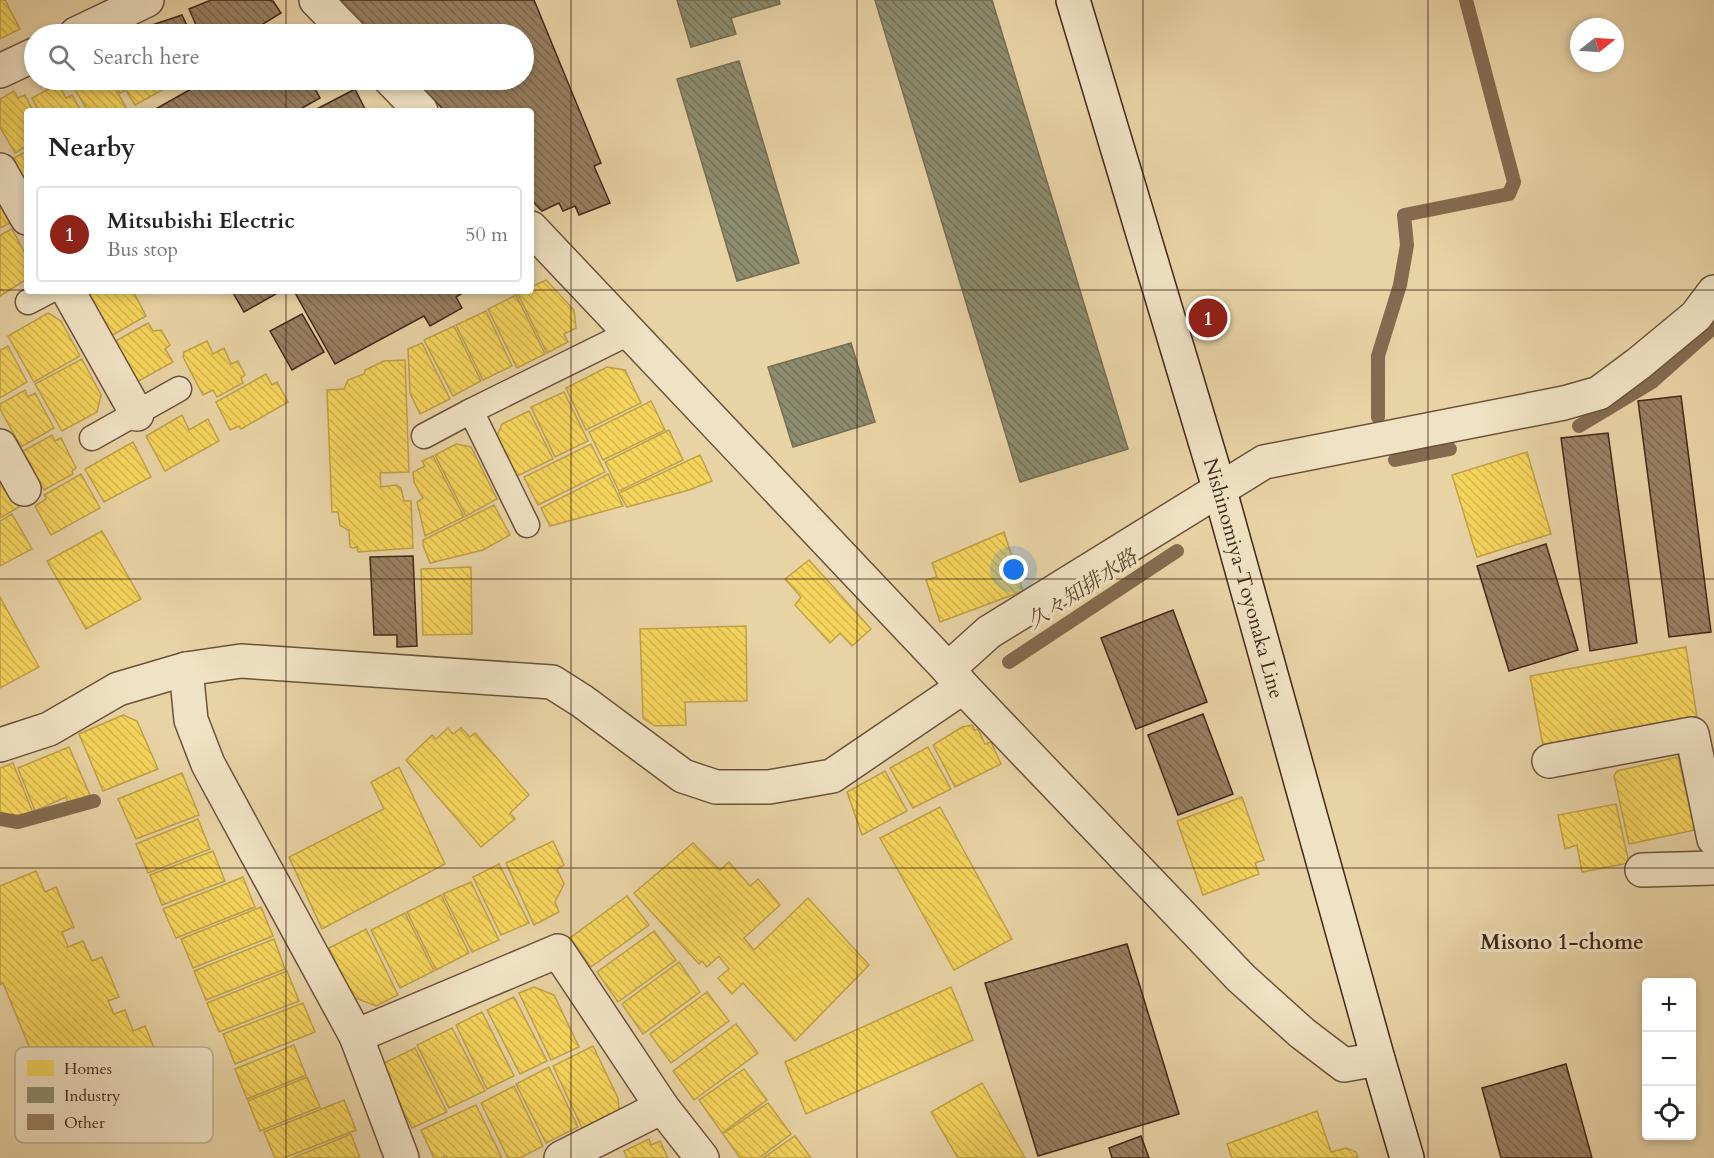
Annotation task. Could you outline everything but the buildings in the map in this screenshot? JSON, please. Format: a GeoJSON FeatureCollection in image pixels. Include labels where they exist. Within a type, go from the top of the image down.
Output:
{"type":"FeatureCollection","features":[{"type":"Feature","properties":{"kind":"street"},"geometry":{"type":"LineString","coordinates":[[97,24],[147,0]]}},
{"type":"Feature","properties":{"kind":"street"},"geometry":{"type":"LineString","coordinates":[[316,0],[339,24]]}},
{"type":"Feature","properties":{"kind":"street","name":"Nishinomiya-Toyonaka Line"},"geometry":{"type":"LineString","coordinates":[[1073,0],[1220,491],[1407,1158]]}},
{"type":"Feature","properties":{"kind":"street"},"geometry":{"type":"LineString","coordinates":[[0,72],[24,60]]}},
{"type":"Feature","properties":{"kind":"street"},"geometry":{"type":"LineString","coordinates":[[401,90],[418,108]]}},
{"type":"Feature","properties":{"kind":"street"},"geometry":{"type":"LineString","coordinates":[[0,170],[24,213]]}},
{"type":"Feature","properties":{"kind":"street"},"geometry":{"type":"LineString","coordinates":[[534,231],[1241,978],[1302,1033],[1344,1065],[1378,1059]]}},
{"type":"Feature","properties":{"kind":"street"},"geometry":{"type":"LineString","coordinates":[[0,745],[49,729],[118,689],[186,669],[241,661],[552,682],[582,701],[683,776],[716,787],[770,787],[832,776],[956,678],[989,633],[1264,462],[1553,405],[1599,393],[1696,316],[1714,292]]}},
{"type":"Feature","properties":{"kind":"street"},"geometry":{"type":"LineString","coordinates":[[70,294],[137,414]]}},
{"type":"Feature","properties":{"kind":"street"},"geometry":{"type":"LineString","coordinates":[[0,446],[24,489]]}},
{"type":"Feature","properties":{"kind":"street"},"geometry":{"type":"LineString","coordinates":[[186,669],[191,720],[207,761],[356,1036],[402,1158]]}},
{"type":"Feature","properties":{"kind":"street"},"geometry":{"type":"LineString","coordinates":[[1549,761],[1692,734],[1714,839]]}},
{"type":"Feature","properties":{"kind":"street"},"geometry":{"type":"LineString","coordinates":[[1642,870],[1714,868]]}},
{"type":"Feature","properties":{"kind":"street"},"geometry":{"type":"LineString","coordinates":[[356,1036],[558,951],[662,1107],[702,1158]]}},
{"type":"Feature","properties":{"kind":"street"},"geometry":{"type":"LineString","coordinates":[[561,1158],[662,1107]]}},
{"type":"Feature","properties":{"kind":"lane"},"geometry":{"type":"LineString","coordinates":[[424,436],[629,333]]}},
{"type":"Feature","properties":{"kind":"lane"},"geometry":{"type":"LineString","coordinates":[[92,438],[179,389]]}},
{"type":"Feature","properties":{"kind":"lane"},"geometry":{"type":"LineString","coordinates":[[471,411],[527,525]]}},
{"type":"Feature","properties":{"kind":"waterway"},"geometry":{"type":"LineString","coordinates":[[1378,417],[1378,356],[1400,285],[1407,245],[1404,215],[1509,194],[1514,182],[1466,0]]}},
{"type":"Feature","properties":{"kind":"waterway","name":"久々知排水路"},"geometry":{"type":"LineString","coordinates":[[1579,426],[1652,382],[1714,327]]}},
{"type":"Feature","properties":{"kind":"waterway","name":"久々知排水路"},"geometry":{"type":"LineString","coordinates":[[1395,460],[1450,449]]}},
{"type":"Feature","properties":{"kind":"waterway","name":"久々知排水路"},"geometry":{"type":"LineString","coordinates":[[1009,662],[1177,551]]}},
{"type":"Feature","properties":{"kind":"waterway","name":"久々知排水路"},"geometry":{"type":"LineString","coordinates":[[0,819],[18,822],[94,801]]}},
{"type":"Feature","properties":{"kind":"place","name":"Mitsubishi Electric"},"geometry":{"type":"Point","coordinates":[1208,318]}},
{"type":"Feature","properties":{"kind":"district","name":"Misono 1-chome"},"geometry":{"type":"Point","coordinates":[1562,942]}}]}
